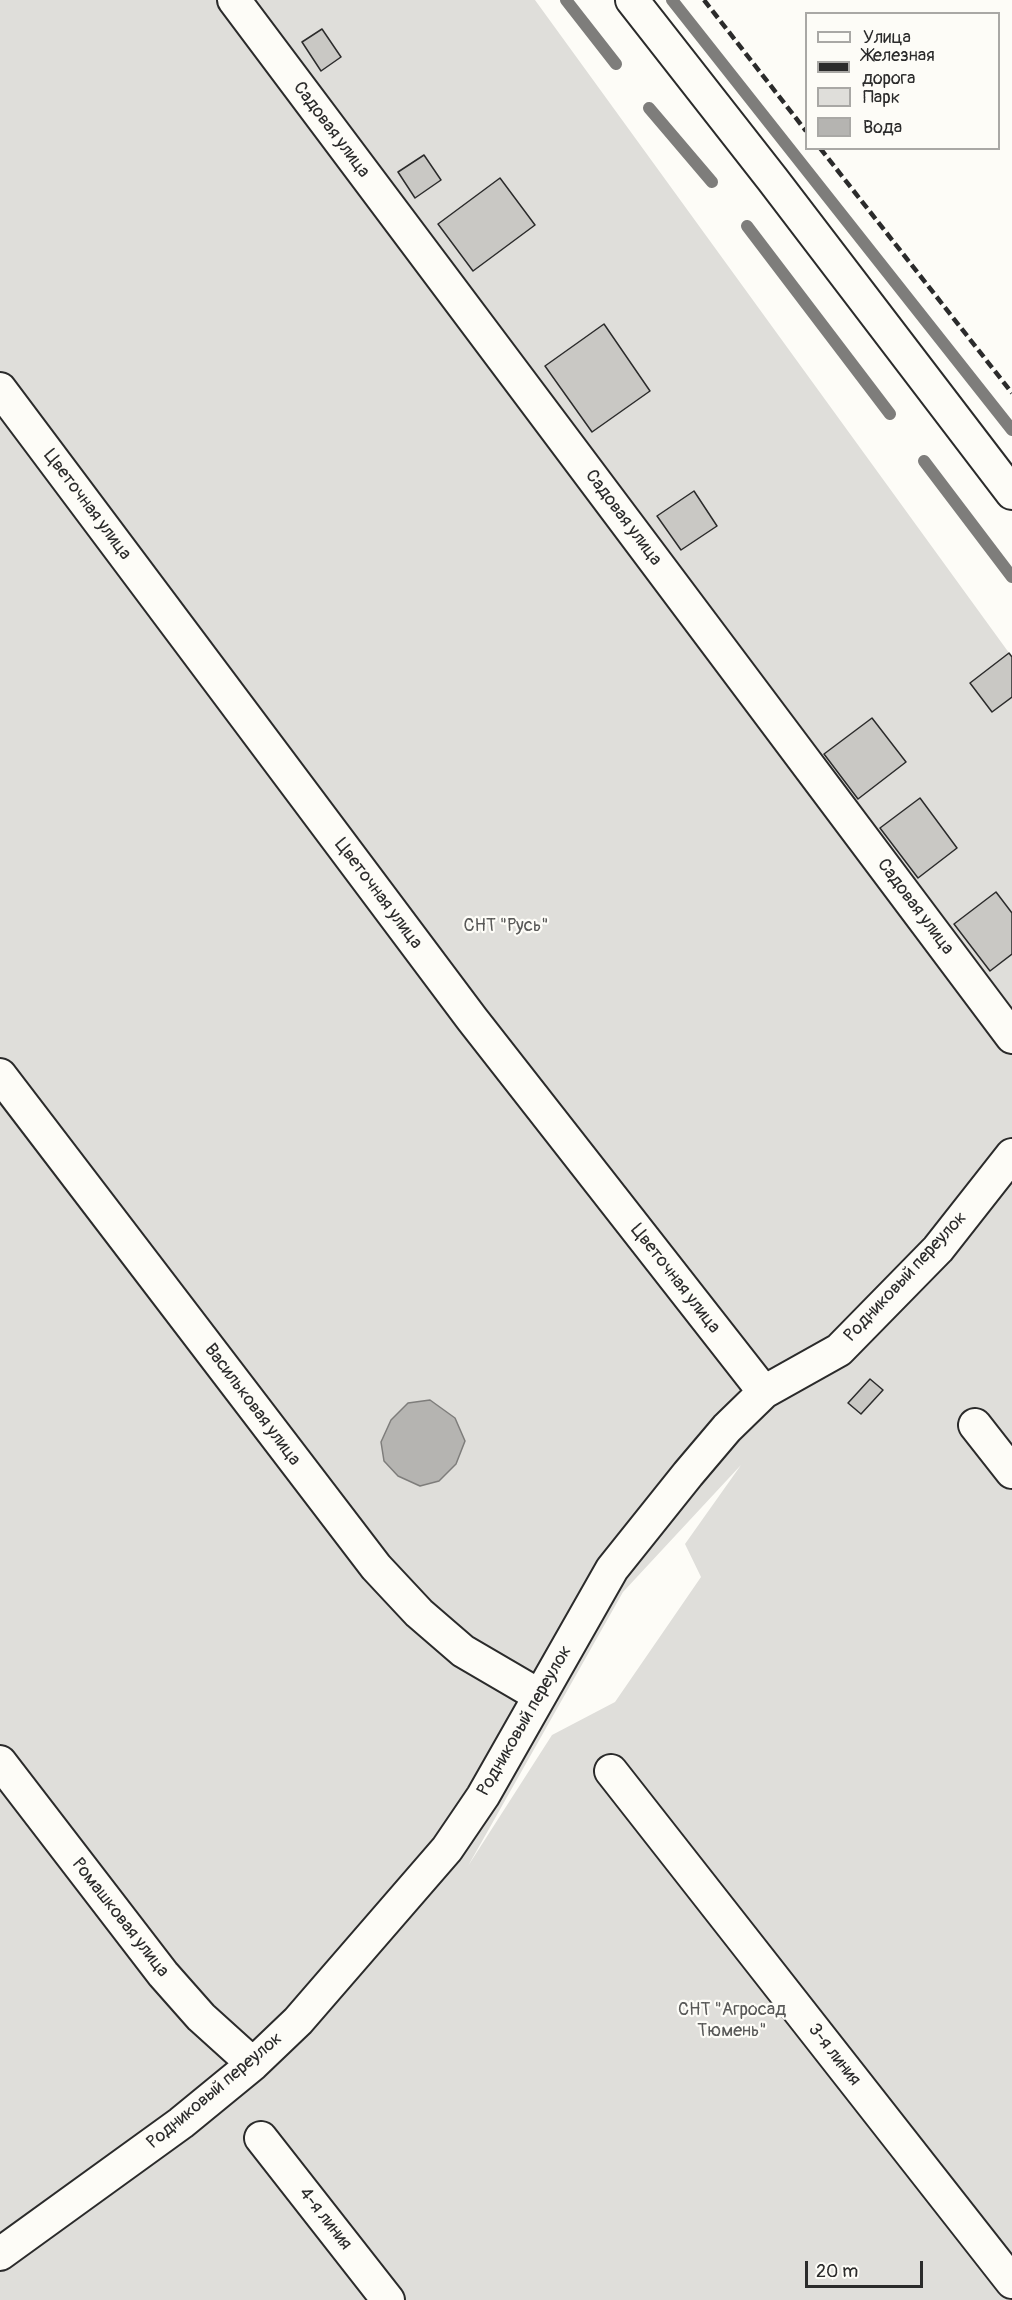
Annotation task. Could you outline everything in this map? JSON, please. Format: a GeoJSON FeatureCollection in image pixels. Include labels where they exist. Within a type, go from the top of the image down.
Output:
{"type":"FeatureCollection","features":[{"type":"Feature","properties":{"kind":"street","name":"Садовая улица"},"geometry":{"type":"LineString","coordinates":[[234,0],[1012,1037]]}},
{"type":"Feature","properties":{"kind":"street"},"geometry":{"type":"LineString","coordinates":[[632,0],[780,189],[1012,493]]}},
{"type":"Feature","properties":{"kind":"street","name":"Цветочная улица"},"geometry":{"type":"LineString","coordinates":[[0,389],[471,1019],[764,1392]]}},
{"type":"Feature","properties":{"kind":"street","name":"Васильковая улица"},"geometry":{"type":"LineString","coordinates":[[0,1075],[376,1567],[419,1614],[463,1651],[540,1695]]}},
{"type":"Feature","properties":{"kind":"street","name":"Родниковый переулок"},"geometry":{"type":"LineString","coordinates":[[0,2254],[181,2123],[253,2064],[298,2021],[447,1849],[483,1796],[612,1569],[727,1428],[764,1392],[839,1350],[938,1249],[1012,1155]]}},
{"type":"Feature","properties":{"kind":"street"},"geometry":{"type":"LineString","coordinates":[[975,1425],[1012,1472]]}},
{"type":"Feature","properties":{"kind":"street","name":"Ромашковая улица"},"geometry":{"type":"LineString","coordinates":[[0,1762],[162,1974],[201,2017],[253,2064]]}},
{"type":"Feature","properties":{"kind":"street","name":"3-я линия"},"geometry":{"type":"LineString","coordinates":[[611,1771],[1012,2282]]}},
{"type":"Feature","properties":{"kind":"street","name":"4-я линия"},"geometry":{"type":"LineString","coordinates":[[261,2138],[388,2300]]}},
{"type":"Feature","properties":{"kind":"green space","name":"СНТ \"Русь\""},"geometry":{"type":"Polygon","coordinates":[[[0,0],[535,0],[1012,657],[1012,2300],[0,2300],[0,0]],[[741,1465],[623,1592],[468,1866],[552,1735],[615,1702],[701,1577],[685,1544],[741,1465]]]}},
{"type":"Feature","properties":{"kind":"water"},"geometry":{"type":"Polygon","coordinates":[[[430,1400],[455,1418],[465,1441],[456,1464],[439,1481],[420,1486],[398,1476],[384,1461],[381,1442],[391,1420],[408,1403],[430,1400]]]}},
{"type":"Feature","properties":{"kind":"building"},"geometry":{"type":"Polygon","coordinates":[[[322,29],[341,57],[321,71],[302,42],[322,29]]]}},
{"type":"Feature","properties":{"kind":"building"},"geometry":{"type":"Polygon","coordinates":[[[424,155],[441,180],[415,198],[398,172],[424,155]]]}},
{"type":"Feature","properties":{"kind":"building"},"geometry":{"type":"Polygon","coordinates":[[[500,178],[535,225],[473,271],[438,224],[500,178]]]}},
{"type":"Feature","properties":{"kind":"building"},"geometry":{"type":"Polygon","coordinates":[[[604,324],[650,391],[592,432],[545,366],[604,324]]]}},
{"type":"Feature","properties":{"kind":"building"},"geometry":{"type":"Polygon","coordinates":[[[694,491],[717,526],[681,550],[657,516],[694,491]]]}},
{"type":"Feature","properties":{"kind":"building"},"geometry":{"type":"Polygon","coordinates":[[[1009,653],[1012,657],[1012,697],[992,712],[970,683],[1009,653]]]}},
{"type":"Feature","properties":{"kind":"building"},"geometry":{"type":"Polygon","coordinates":[[[872,718],[906,762],[858,799],[824,754],[872,718]]]}},
{"type":"Feature","properties":{"kind":"building"},"geometry":{"type":"Polygon","coordinates":[[[920,798],[957,848],[918,878],[880,828],[920,798]]]}},
{"type":"Feature","properties":{"kind":"building"},"geometry":{"type":"Polygon","coordinates":[[[996,892],[1012,913],[1012,954],[990,971],[954,924],[996,892]]]}},
{"type":"Feature","properties":{"kind":"building"},"geometry":{"type":"Polygon","coordinates":[[[870,1379],[883,1390],[861,1414],[848,1403],[870,1379]]]}},
{"type":"Feature","properties":{"kind":"waterway"},"geometry":{"type":"LineString","coordinates":[[566,0],[616,64]]}},
{"type":"Feature","properties":{"kind":"waterway"},"geometry":{"type":"LineString","coordinates":[[672,0],[1012,430]]}},
{"type":"Feature","properties":{"kind":"waterway"},"geometry":{"type":"LineString","coordinates":[[649,108],[712,182]]}},
{"type":"Feature","properties":{"kind":"waterway"},"geometry":{"type":"LineString","coordinates":[[747,226],[890,414]]}},
{"type":"Feature","properties":{"kind":"waterway"},"geometry":{"type":"LineString","coordinates":[[924,461],[1012,577]]}},
{"type":"Feature","properties":{"kind":"railway"},"geometry":{"type":"LineString","coordinates":[[704,0],[805,130]]}},
{"type":"Feature","properties":{"kind":"railway"},"geometry":{"type":"LineString","coordinates":[[822,150],[1012,393]]}},
{"type":"Feature","properties":{"kind":"park label","name":"СНТ \"Агросад Тюмень\""},"geometry":{"type":"Point","coordinates":[732,2020]}}]}
